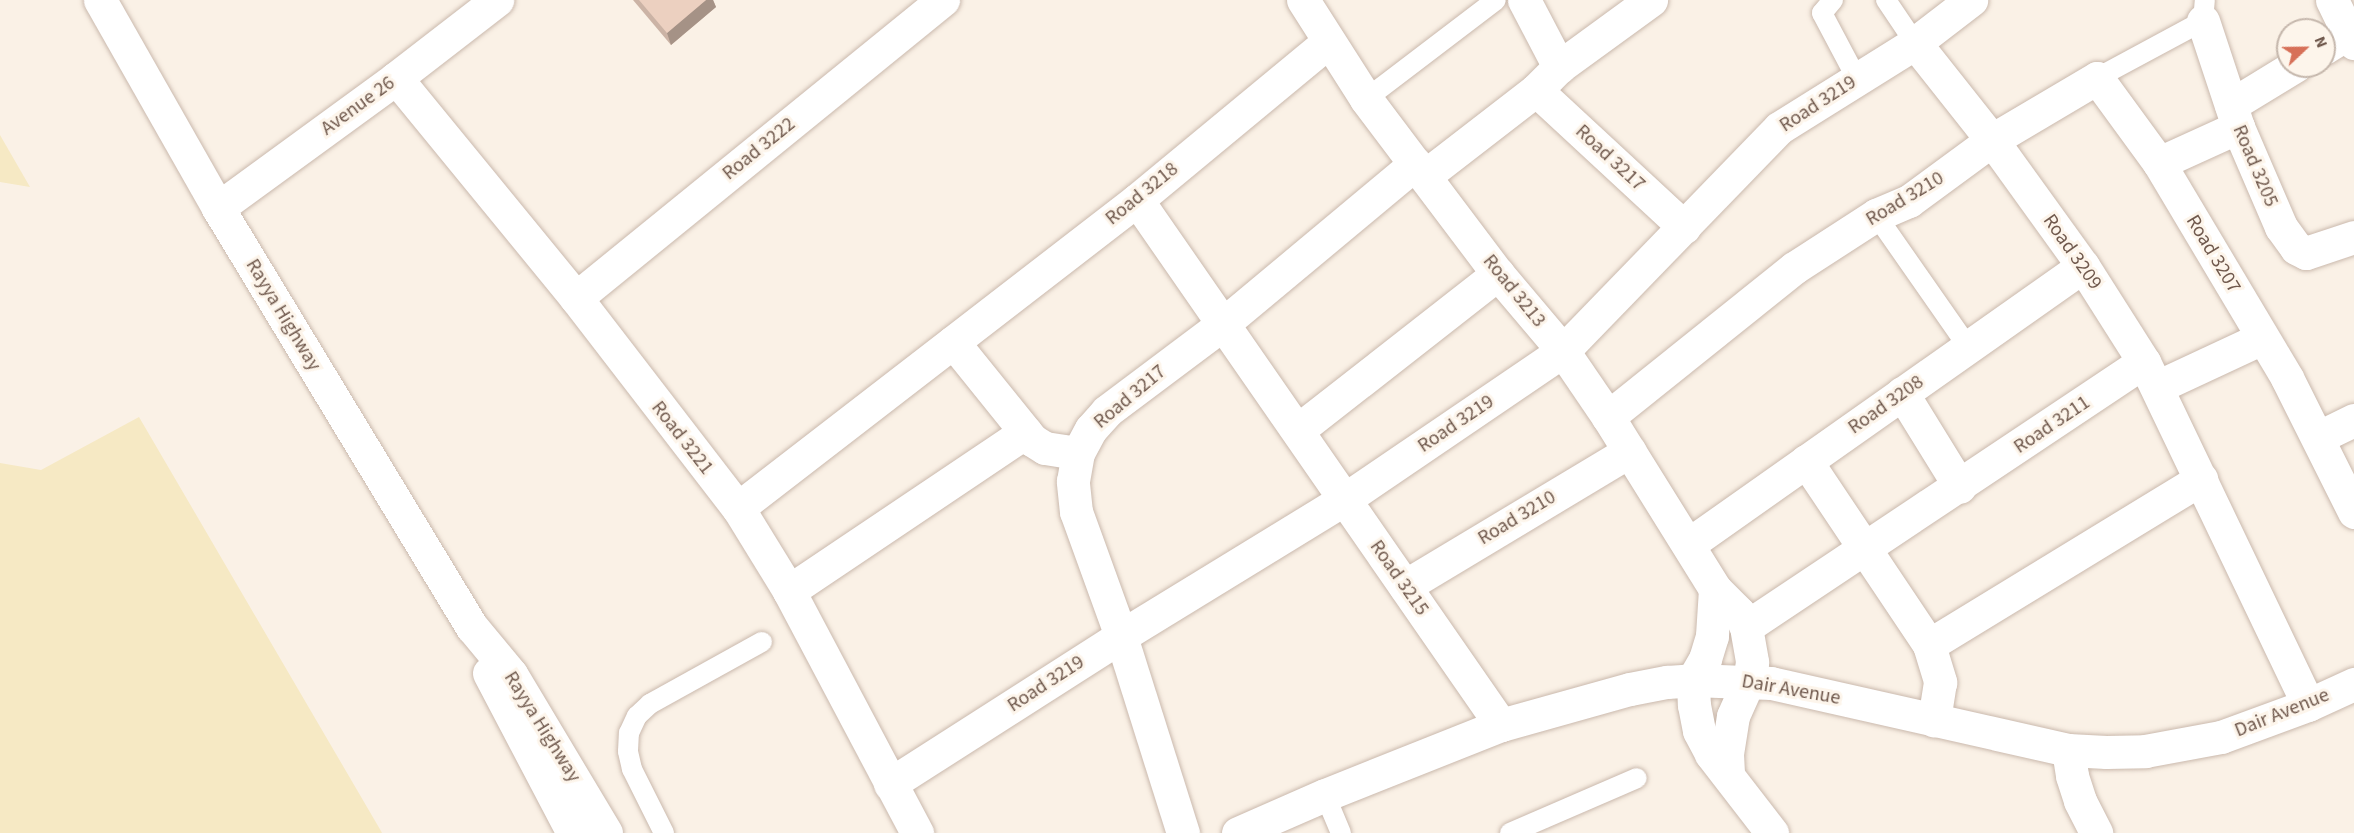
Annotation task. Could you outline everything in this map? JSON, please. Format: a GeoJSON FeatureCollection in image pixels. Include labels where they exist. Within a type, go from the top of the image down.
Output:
{"type":"FeatureCollection","features":[{"type":"Feature","properties":{"kind":"street","name":"Rayya Highway"},"geometry":{"type":"LineString","coordinates":[[100,0],[218,208],[472,627],[511,674],[606,833]]}},
{"type":"Feature","properties":{"kind":"street","name":"Avenue 26"},"geometry":{"type":"LineString","coordinates":[[218,208],[396,78],[497,0]]}},
{"type":"Feature","properties":{"kind":"street","name":"Road 3222"},"geometry":{"type":"LineString","coordinates":[[576,298],[943,0]]}},
{"type":"Feature","properties":{"kind":"street","name":"Road 3213"},"geometry":{"type":"LineString","coordinates":[[1303,0],[1366,99],[1498,274],[1563,351],[1608,417],[1715,589],[1728,600],[1746,627],[1752,662],[1749,680]]}},
{"type":"Feature","properties":{"kind":"street"},"geometry":{"type":"LineString","coordinates":[[1524,0],[1548,78]]}},
{"type":"Feature","properties":{"kind":"street","name":"Road 3217"},"geometry":{"type":"LineString","coordinates":[[1183,833],[1121,636],[1076,512],[1073,482],[1078,453],[1091,429],[1107,411],[1420,170],[1651,0]]}},
{"type":"Feature","properties":{"kind":"street","name":"Road 3219"},"geometry":{"type":"LineString","coordinates":[[890,784],[1121,636],[1345,499],[1563,351],[1779,128],[1915,43],[1971,0]]}},
{"type":"Feature","properties":{"kind":"street"},"geometry":{"type":"LineString","coordinates":[[2332,0],[2342,41]]}},
{"type":"Feature","properties":{"kind":"street","name":"Road 3205"},"geometry":{"type":"LineString","coordinates":[[2204,10],[2235,116],[2281,227],[2296,248],[2306,253],[2354,237]]}},
{"type":"Feature","properties":{"kind":"street","name":"Road 3218"},"geometry":{"type":"LineString","coordinates":[[738,508],[1137,200],[1328,42]]}},
{"type":"Feature","properties":{"kind":"street","name":"Road 3209"},"geometry":{"type":"LineString","coordinates":[[1915,43],[1992,140],[2083,266],[2151,375],[2307,705]]}},
{"type":"Feature","properties":{"kind":"street","name":"Road 3221"},"geometry":{"type":"LineString","coordinates":[[396,78],[576,298],[738,508],[789,591],[917,833]]}},
{"type":"Feature","properties":{"kind":"street","name":"Road 3217"},"geometry":{"type":"LineString","coordinates":[[1548,78],[1684,227]]}},
{"type":"Feature","properties":{"kind":"street","name":"Road 3210"},"geometry":{"type":"LineString","coordinates":[[1608,417],[1794,268],[1876,215],[1922,194],[1992,140],[2097,78]]}},
{"type":"Feature","properties":{"kind":"street","name":"Road 3207"},"geometry":{"type":"LineString","coordinates":[[2097,78],[2159,163],[2319,438],[2354,512]]}},
{"type":"Feature","properties":{"kind":"street"},"geometry":{"type":"LineString","coordinates":[[2159,163],[2235,116],[2281,78]]}},
{"type":"Feature","properties":{"kind":"street","name":"Road 3215"},"geometry":{"type":"LineString","coordinates":[[1137,200],[1501,724]]}},
{"type":"Feature","properties":{"kind":"street","name":"Road 3208"},"geometry":{"type":"LineString","coordinates":[[1689,544],[2083,266]]}},
{"type":"Feature","properties":{"kind":"street"},"geometry":{"type":"LineString","coordinates":[[1298,430],[1498,274]]}},
{"type":"Feature","properties":{"kind":"street","name":"Road 3211"},"geometry":{"type":"LineString","coordinates":[[1746,627],[1960,487],[2151,375],[2262,338]]}},
{"type":"Feature","properties":{"kind":"street"},"geometry":{"type":"LineString","coordinates":[[953,342],[1032,440],[1045,448],[1078,453]]}},
{"type":"Feature","properties":{"kind":"street"},"geometry":{"type":"LineString","coordinates":[[1902,393],[1960,487]]}},
{"type":"Feature","properties":{"kind":"street"},"geometry":{"type":"LineString","coordinates":[[2319,438],[2354,420]]}},
{"type":"Feature","properties":{"kind":"street"},"geometry":{"type":"LineString","coordinates":[[789,591],[1026,432]]}},
{"type":"Feature","properties":{"kind":"street","name":"Road 3210"},"geometry":{"type":"LineString","coordinates":[[1405,586],[1629,451]]}},
{"type":"Feature","properties":{"kind":"street"},"geometry":{"type":"LineString","coordinates":[[1806,461],[1929,645],[1940,682],[1934,721]]}},
{"type":"Feature","properties":{"kind":"street"},"geometry":{"type":"LineString","coordinates":[[1929,645],[2201,479]]}},
{"type":"Feature","properties":{"kind":"street"},"geometry":{"type":"LineString","coordinates":[[1715,589],[1712,636],[1705,659],[1694,680],[1694,705],[1699,731],[1711,754],[1772,833]]}},
{"type":"Feature","properties":{"kind":"street","name":"Rayya Highway"},"geometry":{"type":"LineString","coordinates":[[472,627],[496,689],[573,833]]}},
{"type":"Feature","properties":{"kind":"street","name":"Dair Avenue"},"geometry":{"type":"LineString","coordinates":[[1238,833],[1324,795],[1501,724],[1630,689],[1694,680],[1749,680],[1815,691],[1934,721],[2068,750],[2145,751],[2183,746],[2221,737],[2307,705],[2354,684]]}},
{"type":"Feature","properties":{"kind":"street"},"geometry":{"type":"LineString","coordinates":[[1728,774],[1727,754],[1733,716],[1749,680]]}},
{"type":"Feature","properties":{"kind":"street"},"geometry":{"type":"LineString","coordinates":[[2068,750],[2080,801],[2096,833]]}},
{"type":"Feature","properties":{"kind":"lane"},"geometry":{"type":"LineString","coordinates":[[1366,99],[1496,0]]}},
{"type":"Feature","properties":{"kind":"lane"},"geometry":{"type":"LineString","coordinates":[[1833,0],[1822,13],[1857,79]]}},
{"type":"Feature","properties":{"kind":"lane"},"geometry":{"type":"LineString","coordinates":[[1886,0],[1915,43]]}},
{"type":"Feature","properties":{"kind":"lane","name":"Road 3210"},"geometry":{"type":"LineString","coordinates":[[2097,78],[2204,10]]}},
{"type":"Feature","properties":{"kind":"lane"},"geometry":{"type":"LineString","coordinates":[[1876,215],[1968,346]]}},
{"type":"Feature","properties":{"kind":"lane"},"geometry":{"type":"LineString","coordinates":[[664,833],[632,769],[628,751],[629,733],[637,716],[650,704],[762,642]]}},
{"type":"Feature","properties":{"kind":"lane"},"geometry":{"type":"LineString","coordinates":[[1510,833],[1637,778]]}},
{"type":"Feature","properties":{"kind":"lane"},"geometry":{"type":"LineString","coordinates":[[1324,795],[1341,833]]}},
{"type":"Feature","properties":{"kind":"sand"},"geometry":{"type":"Polygon","coordinates":[[[0,135],[30,187],[0,182],[0,135]]]}},
{"type":"Feature","properties":{"kind":"sand"},"geometry":{"type":"Polygon","coordinates":[[[139,417],[382,833],[0,833],[0,463],[41,470],[139,417]]]}},
{"type":"Feature","properties":{"kind":"building"},"geometry":{"type":"Polygon","coordinates":[[[639,0],[706,0],[667,33],[639,0]]]}}]}
